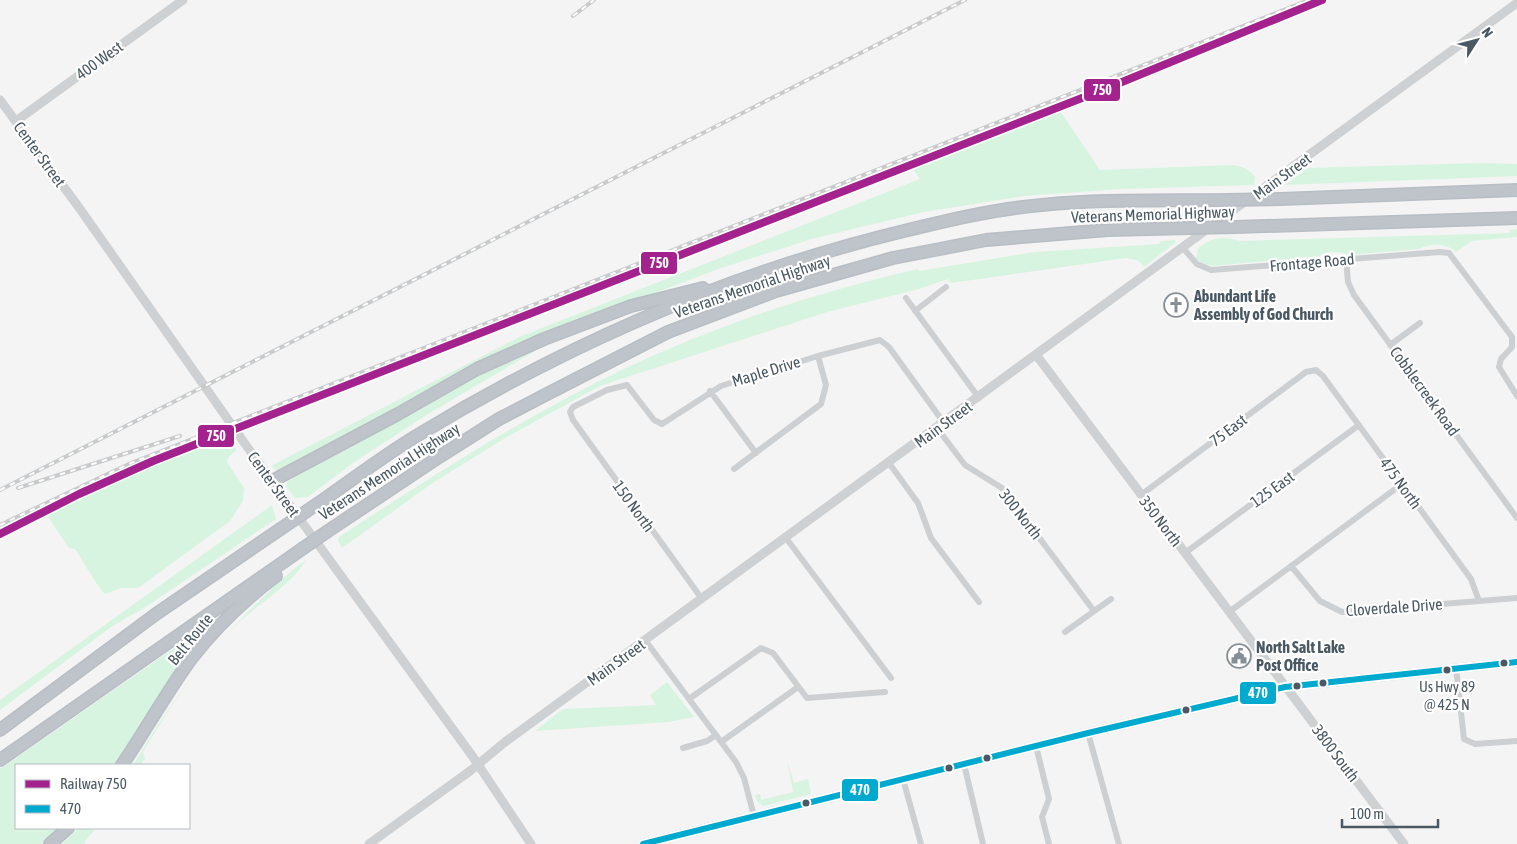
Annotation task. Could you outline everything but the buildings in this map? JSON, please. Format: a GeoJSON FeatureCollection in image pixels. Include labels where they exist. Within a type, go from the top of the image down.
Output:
{"type":"FeatureCollection","features":[{"type":"Feature","properties":{"kind":"highway","name":"Veterans Memorial Highway"},"geometry":{"type":"LineString","coordinates":[[0,730],[156,614],[417,436],[516,380],[576,350],[739,279],[879,237],[968,217],[1041,205],[1281,199],[1517,190]]}},
{"type":"Feature","properties":{"kind":"highway","name":"Veterans Memorial Highway"},"geometry":{"type":"LineString","coordinates":[[0,760],[302,549],[439,456],[499,420],[668,332],[776,291],[894,258],[986,240],[1108,230],[1517,218]]}},
{"type":"Feature","properties":{"kind":"highway"},"geometry":{"type":"LineString","coordinates":[[272,481],[398,414],[477,369],[544,338],[631,306],[739,279]]}},
{"type":"Feature","properties":{"kind":"highway","name":"Belt Route"},"geometry":{"type":"LineString","coordinates":[[123,764],[184,670],[206,641],[247,599],[284,570],[302,549]]}},
{"type":"Feature","properties":{"kind":"highway"},"geometry":{"type":"LineString","coordinates":[[50,844],[67,829]]}},
{"type":"Feature","properties":{"kind":"main road"},"geometry":{"type":"LineString","coordinates":[[643,844],[1088,733],[1285,687],[1517,662]]}},
{"type":"Feature","properties":{"kind":"street","name":"400 West"},"geometry":{"type":"LineString","coordinates":[[16,121],[183,0]]}},
{"type":"Feature","properties":{"kind":"street","name":"Main Street"},"geometry":{"type":"LineString","coordinates":[[369,844],[1517,3]]}},
{"type":"Feature","properties":{"kind":"street","name":"Center Street"},"geometry":{"type":"LineString","coordinates":[[0,100],[477,765],[531,844]]}},
{"type":"Feature","properties":{"kind":"street","name":"Frontage Road"},"geometry":{"type":"LineString","coordinates":[[1184,248],[1196,264],[1211,270],[1440,252],[1449,253],[1512,337],[1512,348],[1501,359],[1498,367],[1517,396]]}},
{"type":"Feature","properties":{"kind":"street","name":"Cobblecreek Road"},"geometry":{"type":"LineString","coordinates":[[1346,259],[1347,277],[1352,291],[1517,518]]}},
{"type":"Feature","properties":{"kind":"street"},"geometry":{"type":"LineString","coordinates":[[915,311],[946,287]]}},
{"type":"Feature","properties":{"kind":"street"},"geometry":{"type":"LineString","coordinates":[[906,298],[979,398]]}},
{"type":"Feature","properties":{"kind":"street"},"geometry":{"type":"LineString","coordinates":[[1390,345],[1420,323]]}},
{"type":"Feature","properties":{"kind":"street","name":"Maple Drive"},"geometry":{"type":"LineString","coordinates":[[660,424],[710,391],[735,381],[874,340],[882,340]]}},
{"type":"Feature","properties":{"kind":"street","name":"300 North"},"geometry":{"type":"LineString","coordinates":[[882,340],[941,425],[968,468],[1002,488],[1094,611]]}},
{"type":"Feature","properties":{"kind":"street"},"geometry":{"type":"LineString","coordinates":[[734,469],[818,408],[824,398],[826,385],[818,356]]}},
{"type":"Feature","properties":{"kind":"street","name":"350 North"},"geometry":{"type":"LineString","coordinates":[[1036,356],[1285,687]]}},
{"type":"Feature","properties":{"kind":"street","name":"75 East"},"geometry":{"type":"LineString","coordinates":[[1141,495],[1306,372],[1316,370]]}},
{"type":"Feature","properties":{"kind":"street","name":"475 North"},"geometry":{"type":"LineString","coordinates":[[1316,370],[1323,376],[1471,579],[1479,601]]}},
{"type":"Feature","properties":{"kind":"street","name":"150 North"},"geometry":{"type":"LineString","coordinates":[[660,424],[654,420],[629,386],[623,385],[607,390],[575,406],[570,411],[573,420],[702,599]]}},
{"type":"Feature","properties":{"kind":"street"},"geometry":{"type":"LineString","coordinates":[[710,391],[756,453]]}},
{"type":"Feature","properties":{"kind":"street","name":"125 East"},"geometry":{"type":"LineString","coordinates":[[1185,553],[1359,425]]}},
{"type":"Feature","properties":{"kind":"street"},"geometry":{"type":"LineString","coordinates":[[889,463],[918,503],[931,538],[979,602]]}},
{"type":"Feature","properties":{"kind":"street"},"geometry":{"type":"LineString","coordinates":[[1229,612],[1402,484]]}},
{"type":"Feature","properties":{"kind":"street"},"geometry":{"type":"LineString","coordinates":[[786,538],[891,678]]}},
{"type":"Feature","properties":{"kind":"street","name":"Cloverdale Drive"},"geometry":{"type":"LineString","coordinates":[[1291,566],[1316,598],[1338,611],[1517,598]]}},
{"type":"Feature","properties":{"kind":"street"},"geometry":{"type":"LineString","coordinates":[[1065,632],[1111,599]]}},
{"type":"Feature","properties":{"kind":"street"},"geometry":{"type":"LineString","coordinates":[[645,640],[738,766],[754,816]]}},
{"type":"Feature","properties":{"kind":"street"},"geometry":{"type":"LineString","coordinates":[[689,699],[754,651],[761,648],[773,653],[807,698],[885,692]]}},
{"type":"Feature","properties":{"kind":"street"},"geometry":{"type":"LineString","coordinates":[[1456,668],[1464,739],[1475,744],[1517,742]]}},
{"type":"Feature","properties":{"kind":"street"},"geometry":{"type":"LineString","coordinates":[[721,742],[798,687]]}},
{"type":"Feature","properties":{"kind":"street","name":"3800 South"},"geometry":{"type":"LineString","coordinates":[[1285,687],[1404,844]]}},
{"type":"Feature","properties":{"kind":"street"},"geometry":{"type":"LineString","coordinates":[[1088,733],[1119,844]]}},
{"type":"Feature","properties":{"kind":"street"},"geometry":{"type":"LineString","coordinates":[[683,748],[707,741],[716,736]]}},
{"type":"Feature","properties":{"kind":"street"},"geometry":{"type":"LineString","coordinates":[[1036,746],[1049,799],[1042,817],[1049,844]]}},
{"type":"Feature","properties":{"kind":"street"},"geometry":{"type":"LineString","coordinates":[[964,764],[983,844]]}},
{"type":"Feature","properties":{"kind":"street"},"geometry":{"type":"LineString","coordinates":[[903,779],[921,844]]}},
{"type":"Feature","properties":{"kind":"green space"},"geometry":{"type":"Polygon","coordinates":[[[1060,111],[1100,170],[1233,165],[1242,167],[1250,172],[1255,177],[1254,185],[1121,189],[1024,196],[924,212],[815,238],[721,268],[589,318],[280,472],[271,466],[519,337],[920,179],[913,169],[1060,111]]]}},
{"type":"Feature","properties":{"kind":"green space"},"geometry":{"type":"Polygon","coordinates":[[[1481,163],[1517,164],[1517,176],[1285,185],[1308,168],[1481,163]]]}},
{"type":"Feature","properties":{"kind":"green space"},"geometry":{"type":"Polygon","coordinates":[[[1517,229],[1517,237],[1472,241],[1456,252],[1448,247],[1433,245],[1419,249],[1349,255],[1330,252],[1319,256],[1212,266],[1202,263],[1196,258],[1198,248],[1218,238],[1240,241],[1509,233],[1510,230],[1517,229]]]}},
{"type":"Feature","properties":{"kind":"green space"},"geometry":{"type":"Polygon","coordinates":[[[1175,240],[1176,242],[1144,267],[1139,261],[1126,258],[951,283],[948,279],[919,289],[827,312],[600,386],[507,437],[434,482],[342,548],[338,540],[339,537],[444,469],[515,426],[626,368],[733,323],[843,288],[918,269],[919,271],[1035,252],[1159,244],[1161,241],[1175,240]]]}},
{"type":"Feature","properties":{"kind":"green space"},"geometry":{"type":"Polygon","coordinates":[[[540,348],[428,414],[353,463],[308,497],[295,498],[286,486],[287,482],[370,432],[470,380],[540,348]]]}},
{"type":"Feature","properties":{"kind":"green space"},"geometry":{"type":"Polygon","coordinates":[[[221,437],[237,450],[229,456],[227,462],[244,488],[243,501],[230,521],[138,588],[121,588],[105,594],[75,549],[69,548],[46,514],[221,437]]]}},
{"type":"Feature","properties":{"kind":"green space"},"geometry":{"type":"Polygon","coordinates":[[[272,505],[276,519],[144,608],[111,627],[0,710],[0,700],[272,505]]]}},
{"type":"Feature","properties":{"kind":"green space"},"geometry":{"type":"Polygon","coordinates":[[[306,560],[291,578],[223,638],[292,570],[306,560]]]}},
{"type":"Feature","properties":{"kind":"green space"},"geometry":{"type":"Polygon","coordinates":[[[226,612],[153,706],[116,764],[15,764],[15,829],[59,829],[41,844],[0,844],[0,769],[226,612]]]}},
{"type":"Feature","properties":{"kind":"green space"},"geometry":{"type":"Polygon","coordinates":[[[196,671],[143,752],[145,758],[142,764],[134,764],[160,722],[196,671]]]}},
{"type":"Feature","properties":{"kind":"green space"},"geometry":{"type":"Polygon","coordinates":[[[667,682],[694,717],[669,722],[535,731],[563,709],[656,705],[650,695],[667,682]]]}},
{"type":"Feature","properties":{"kind":"green space"},"geometry":{"type":"Polygon","coordinates":[[[787,760],[794,783],[808,779],[811,794],[763,806],[757,801],[755,795],[760,794],[761,800],[793,792],[787,760]]]}},
{"type":"Feature","properties":{"kind":"green space"},"geometry":{"type":"Polygon","coordinates":[[[78,829],[95,829],[83,844],[62,844],[78,829]]]}},
{"type":"Feature","properties":{"kind":"railway"},"geometry":{"type":"LineString","coordinates":[[573,16],[594,0]]}},
{"type":"Feature","properties":{"kind":"railway"},"geometry":{"type":"LineString","coordinates":[[0,490],[965,0]]}},
{"type":"Feature","properties":{"kind":"railway"},"geometry":{"type":"LineString","coordinates":[[0,525],[131,463],[1309,0]]}},
{"type":"Feature","properties":{"kind":"railway"},"geometry":{"type":"LineString","coordinates":[[18,488],[180,436]]}},
{"type":"Feature","properties":{"kind":"rail line","name":"750"},"geometry":{"type":"LineString","coordinates":[[0,534],[79,494],[153,461],[1105,89],[1322,0]]}},
{"type":"Feature","properties":{"kind":"transit line","name":"470"},"geometry":{"type":"LineString","coordinates":[[643,844],[1088,733],[1285,687],[1517,662]]}},
{"type":"Feature","properties":{"kind":"place","name":"Abundant Life Assembly of God Church"},"geometry":{"type":"Point","coordinates":[1176,305]}},
{"type":"Feature","properties":{"kind":"place","name":"North Salt Lake Post Office"},"geometry":{"type":"Point","coordinates":[1239,656]}},
{"type":"Feature","properties":{"kind":"place","name":"Us Hwy 89 @ 425 N"},"geometry":{"type":"Point","coordinates":[1447,670]}}]}
